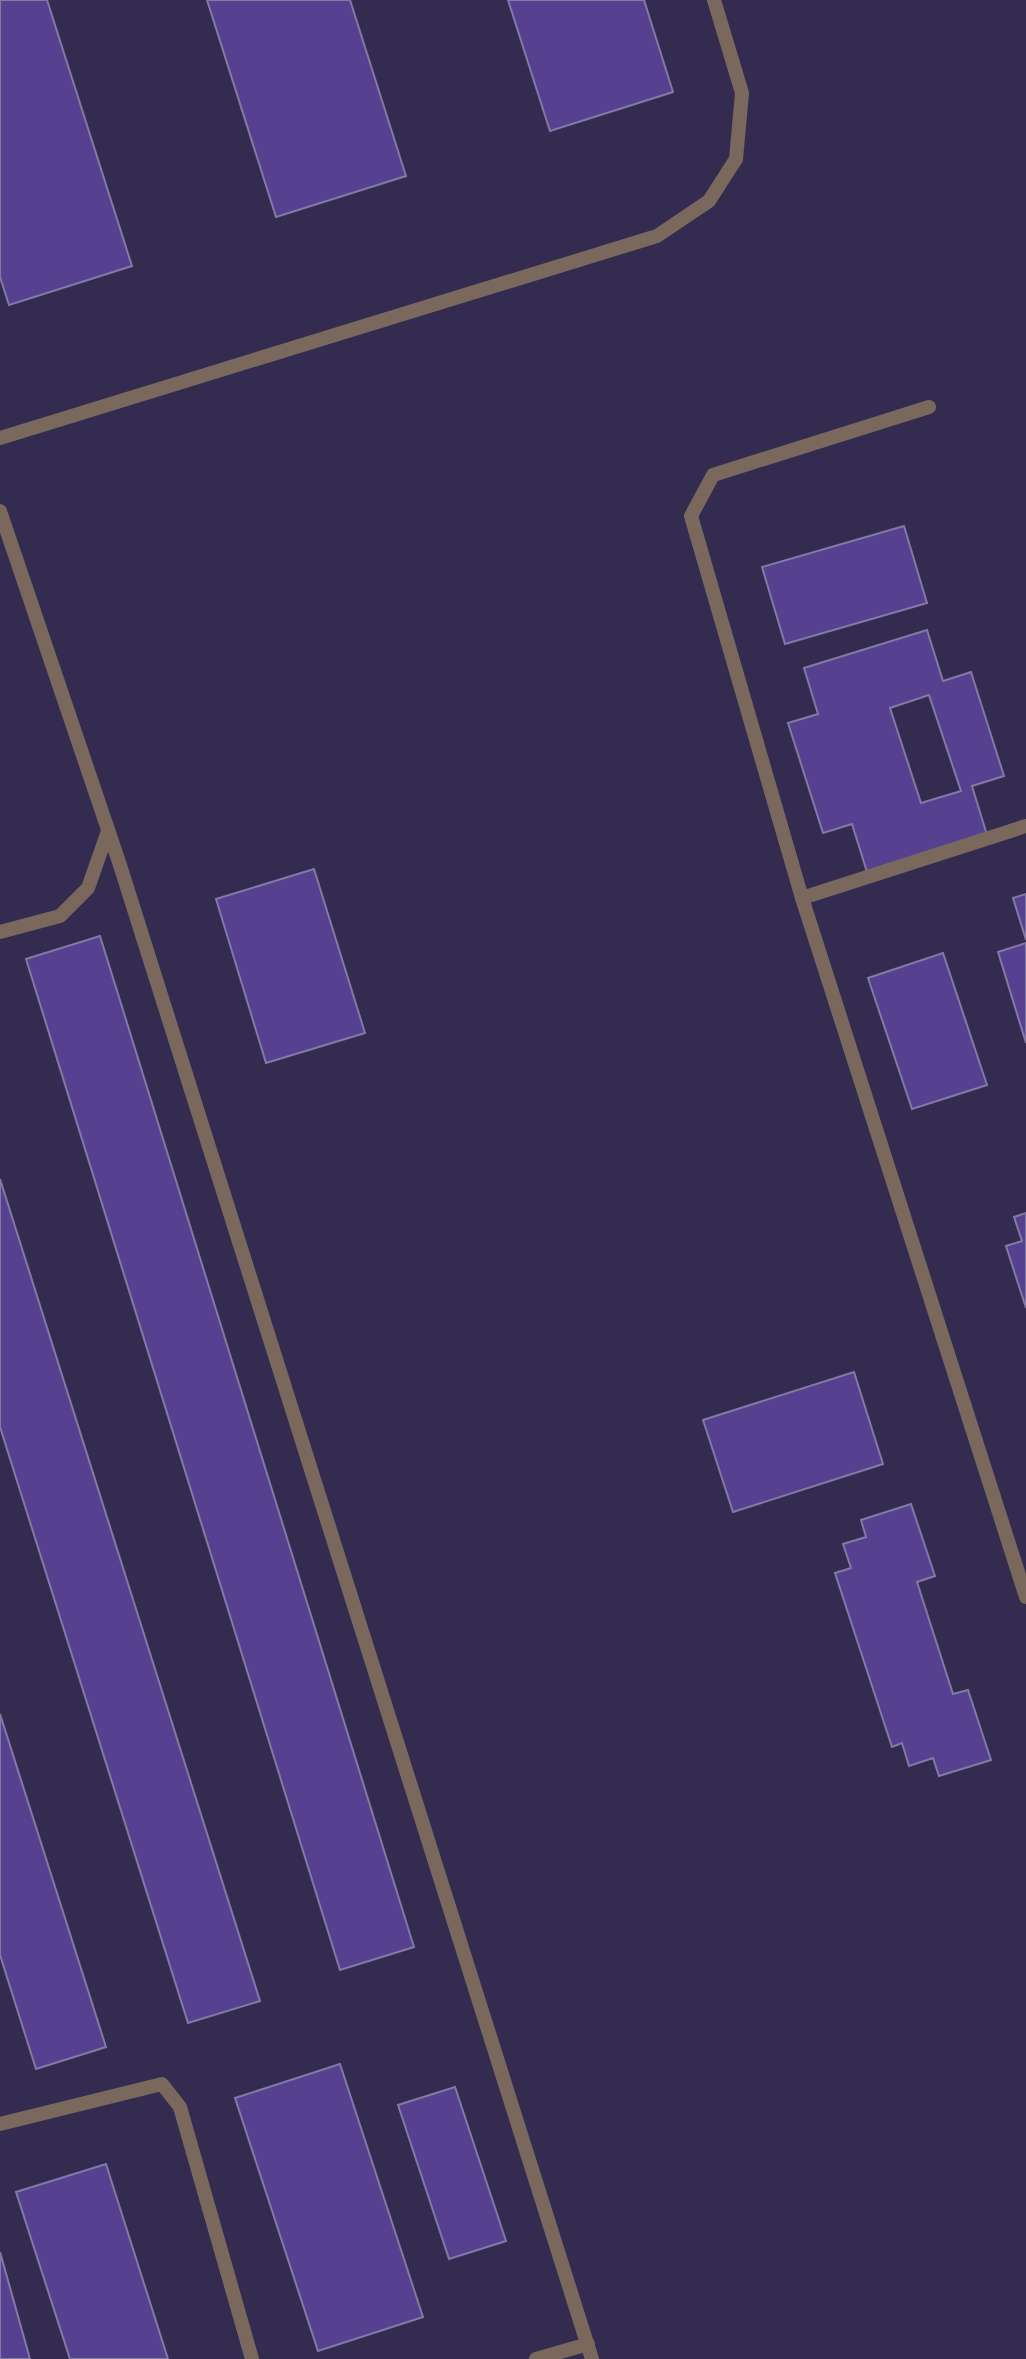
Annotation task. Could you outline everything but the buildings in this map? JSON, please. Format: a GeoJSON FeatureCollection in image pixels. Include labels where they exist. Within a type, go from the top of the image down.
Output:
{"type":"FeatureCollection","features":[{"type":"Feature","properties":{"kind":"lane"},"geometry":{"type":"LineString","coordinates":[[0,438],[657,236],[709,201],[737,159],[742,93],[715,0]]}},
{"type":"Feature","properties":{"kind":"lane"},"geometry":{"type":"LineString","coordinates":[[929,407],[713,475],[691,516],[802,898],[1026,1598]]}},
{"type":"Feature","properties":{"kind":"lane"},"geometry":{"type":"LineString","coordinates":[[0,511],[108,831],[592,2359]]}},
{"type":"Feature","properties":{"kind":"lane"},"geometry":{"type":"LineString","coordinates":[[802,898],[1026,826]]}},
{"type":"Feature","properties":{"kind":"lane"},"geometry":{"type":"LineString","coordinates":[[0,933],[60,916],[88,888],[108,831]]}},
{"type":"Feature","properties":{"kind":"lane"},"geometry":{"type":"LineString","coordinates":[[0,2124],[162,2084],[180,2107],[252,2359]]}},
{"type":"Feature","properties":{"kind":"lane"},"geometry":{"type":"LineString","coordinates":[[536,2359],[588,2344]]}}]}
